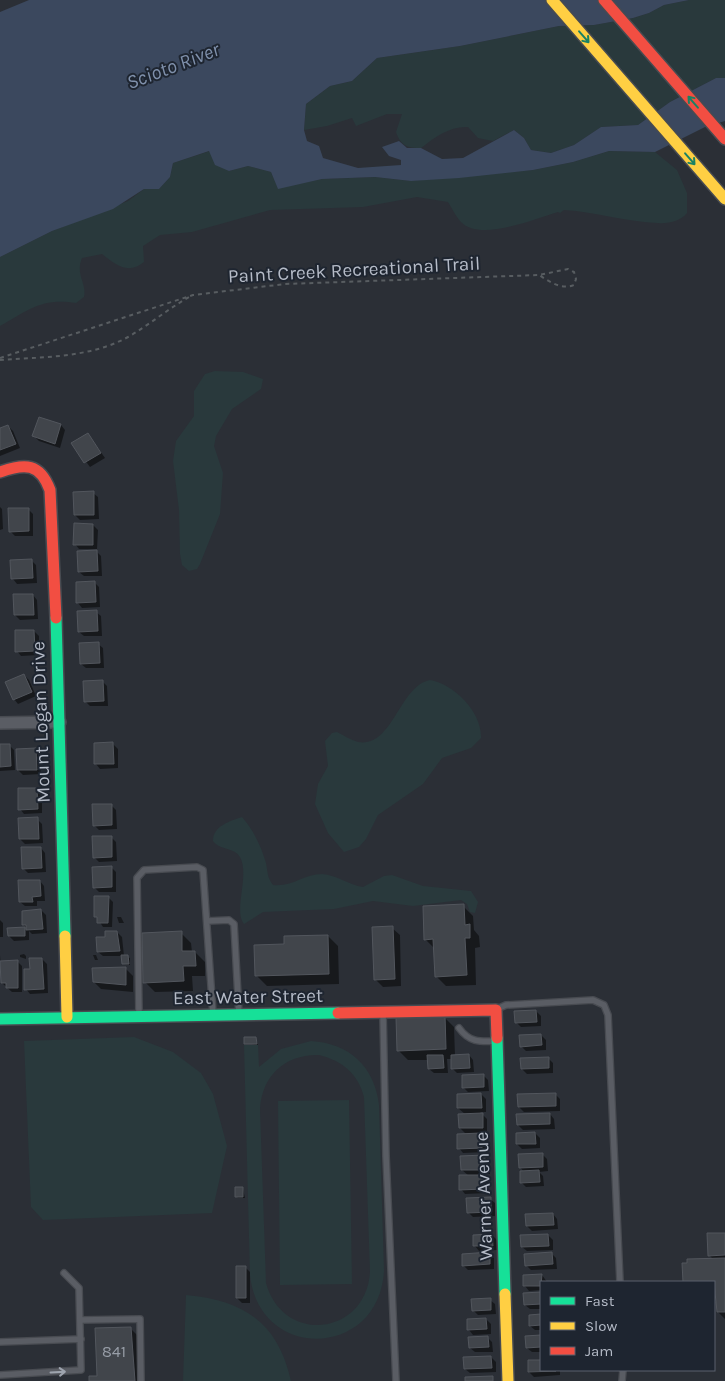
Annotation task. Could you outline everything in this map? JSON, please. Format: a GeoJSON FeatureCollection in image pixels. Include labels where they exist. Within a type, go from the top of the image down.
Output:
{"type":"FeatureCollection","features":[{"type":"Feature","properties":{"kind":"main road"},"geometry":{"type":"LineString","coordinates":[[552,0],[725,199]]}},
{"type":"Feature","properties":{"kind":"main road"},"geometry":{"type":"LineString","coordinates":[[604,0],[725,139]]}},
{"type":"Feature","properties":{"kind":"main road","name":"Mount Logan Drive"},"geometry":{"type":"LineString","coordinates":[[0,472],[11,467],[32,467],[47,480],[50,490],[60,722],[67,1017]]}},
{"type":"Feature","properties":{"kind":"main road","name":"East Water Street"},"geometry":{"type":"LineString","coordinates":[[0,1019],[496,1010]]}},
{"type":"Feature","properties":{"kind":"main road","name":"Warner Avenue"},"geometry":{"type":"LineString","coordinates":[[496,1010],[508,1381]]}},
{"type":"Feature","properties":{"kind":"street"},"geometry":{"type":"LineString","coordinates":[[0,724],[60,722]]}},
{"type":"Feature","properties":{"kind":"lane"},"geometry":{"type":"LineString","coordinates":[[138,1016],[137,878],[144,870],[197,867],[203,870],[213,1015]]}},
{"type":"Feature","properties":{"kind":"lane"},"geometry":{"type":"LineString","coordinates":[[207,921],[229,920],[234,924],[239,1015]]}},
{"type":"Feature","properties":{"kind":"lane"},"geometry":{"type":"LineString","coordinates":[[496,1010],[506,1005],[594,1000],[604,1005],[608,1014],[620,1281]]}},
{"type":"Feature","properties":{"kind":"lane"},"geometry":{"type":"LineString","coordinates":[[382,1012],[396,1381]]}},
{"type":"Feature","properties":{"kind":"lane"},"geometry":{"type":"LineString","coordinates":[[459,1028],[465,1037],[472,1041],[497,1041]]}},
{"type":"Feature","properties":{"kind":"lane"},"geometry":{"type":"LineString","coordinates":[[0,1375],[82,1370],[80,1288],[64,1274]]}},
{"type":"Feature","properties":{"kind":"lane"},"geometry":{"type":"LineString","coordinates":[[80,1320],[140,1320],[141,1381]]}},
{"type":"Feature","properties":{"kind":"lane"},"geometry":{"type":"LineString","coordinates":[[0,1342],[81,1339]]}},
{"type":"Feature","properties":{"kind":"path","name":"Paint Creek Recreational Trail"},"geometry":{"type":"LineString","coordinates":[[0,359],[194,294],[284,284],[540,275],[568,269],[574,272],[576,278],[574,285],[568,287],[558,286],[540,275]]}},
{"type":"Feature","properties":{"kind":"path"},"geometry":{"type":"LineString","coordinates":[[0,359],[51,356],[111,345],[129,337],[194,294]]}},
{"type":"Feature","properties":{"kind":"shaded area"},"geometry":{"type":"Polygon","coordinates":[[[689,0],[725,0],[725,78],[716,78],[670,102],[638,125],[601,127],[574,145],[551,153],[531,150],[524,138],[514,130],[493,141],[478,138],[468,127],[449,130],[421,148],[408,147],[402,143],[396,132],[402,114],[387,114],[356,126],[352,118],[327,126],[304,130],[306,104],[330,86],[352,81],[377,58],[460,46],[559,26],[594,25],[633,18],[649,13],[664,5],[689,0]]]}},
{"type":"Feature","properties":{"kind":"shaded area"},"geometry":{"type":"Polygon","coordinates":[[[210,151],[229,171],[248,166],[271,172],[278,188],[322,179],[375,177],[411,181],[533,170],[573,162],[609,151],[655,152],[677,170],[687,193],[687,213],[678,220],[662,223],[635,221],[564,210],[560,213],[558,212],[522,224],[481,230],[470,228],[461,222],[448,202],[417,197],[363,207],[270,210],[192,232],[160,235],[143,246],[144,262],[133,268],[117,265],[102,254],[82,258],[80,274],[84,287],[84,297],[76,303],[53,302],[44,304],[28,310],[0,326],[0,257],[52,231],[128,201],[144,189],[159,189],[170,177],[173,163],[210,151]]]}},
{"type":"Feature","properties":{"kind":"shaded area"},"geometry":{"type":"Polygon","coordinates":[[[215,371],[243,372],[263,379],[261,389],[232,409],[216,436],[214,446],[223,473],[220,514],[200,564],[197,569],[189,571],[182,565],[180,554],[179,510],[173,461],[176,441],[194,416],[194,391],[205,374],[215,371]]]}},
{"type":"Feature","properties":{"kind":"shaded area"},"geometry":{"type":"Polygon","coordinates":[[[430,680],[448,687],[465,701],[477,719],[481,738],[471,748],[442,758],[423,784],[378,815],[366,839],[359,847],[344,852],[328,833],[315,804],[318,784],[328,766],[325,741],[332,733],[337,732],[358,742],[370,741],[380,736],[411,693],[419,685],[430,680]]]}},
{"type":"Feature","properties":{"kind":"shaded area"},"geometry":{"type":"Polygon","coordinates":[[[242,817],[259,845],[273,885],[287,884],[322,874],[363,887],[384,876],[392,875],[423,886],[471,891],[478,902],[475,913],[470,912],[467,904],[461,900],[413,906],[373,901],[334,909],[263,912],[244,924],[240,911],[243,865],[237,854],[219,846],[213,841],[219,828],[228,822],[242,817]]]}},
{"type":"Feature","properties":{"kind":"shaded area"},"geometry":{"type":"Polygon","coordinates":[[[134,1037],[173,1052],[201,1073],[213,1094],[227,1146],[212,1213],[43,1220],[31,1207],[24,1041],[134,1037]]]}},
{"type":"Feature","properties":{"kind":"shaded area"},"geometry":{"type":"Polygon","coordinates":[[[311,1041],[337,1046],[348,1052],[366,1069],[372,1079],[379,1105],[384,1271],[377,1300],[362,1321],[342,1334],[318,1339],[295,1335],[274,1323],[258,1303],[250,1275],[244,1045],[258,1045],[259,1067],[281,1049],[311,1041]],[[319,1055],[296,1058],[278,1069],[265,1086],[260,1109],[266,1283],[275,1303],[289,1316],[305,1324],[323,1325],[340,1320],[354,1309],[365,1293],[370,1272],[364,1097],[353,1075],[342,1065],[319,1055]]]}},
{"type":"Feature","properties":{"kind":"shaded area"},"geometry":{"type":"Polygon","coordinates":[[[349,1100],[352,1284],[280,1285],[278,1101],[349,1100]]]}},
{"type":"Feature","properties":{"kind":"shaded area"},"geometry":{"type":"Polygon","coordinates":[[[186,1295],[225,1302],[255,1318],[277,1344],[291,1381],[183,1381],[186,1295]]]}},
{"type":"Feature","properties":{"kind":"water","name":"Scioto River"},"geometry":{"type":"Polygon","coordinates":[[[29,0],[689,0],[664,5],[649,13],[633,18],[594,25],[559,26],[460,46],[377,58],[352,81],[330,86],[306,104],[304,130],[307,141],[319,146],[323,158],[358,168],[401,165],[401,160],[389,156],[382,147],[399,141],[407,148],[421,148],[442,159],[463,158],[514,130],[524,138],[531,150],[551,153],[574,145],[601,127],[638,125],[670,102],[716,78],[725,78],[725,121],[705,127],[655,152],[609,151],[573,162],[533,170],[459,178],[411,181],[375,177],[322,179],[278,189],[271,172],[248,166],[229,171],[215,165],[209,151],[173,163],[170,177],[159,189],[144,189],[113,209],[52,231],[0,257],[0,12],[29,0]]]}},
{"type":"Feature","properties":{"kind":"building"},"geometry":{"type":"Polygon","coordinates":[[[39,417],[61,424],[55,444],[32,436],[39,417]]]}},
{"type":"Feature","properties":{"kind":"building"},"geometry":{"type":"Polygon","coordinates":[[[8,425],[16,444],[0,450],[0,428],[8,425]]]}},
{"type":"Feature","properties":{"kind":"building"},"geometry":{"type":"Polygon","coordinates":[[[88,433],[101,453],[84,463],[71,443],[88,433]]]}},
{"type":"Feature","properties":{"kind":"building"},"geometry":{"type":"Polygon","coordinates":[[[94,491],[94,515],[74,515],[73,492],[94,491]]]}},
{"type":"Feature","properties":{"kind":"building"},"geometry":{"type":"Polygon","coordinates":[[[8,508],[29,508],[29,531],[9,532],[8,508]]]}},
{"type":"Feature","properties":{"kind":"building"},"geometry":{"type":"Polygon","coordinates":[[[74,523],[93,524],[93,545],[73,545],[74,523]]]}},
{"type":"Feature","properties":{"kind":"building"},"geometry":{"type":"Polygon","coordinates":[[[97,550],[98,571],[78,572],[77,551],[97,550]]]}},
{"type":"Feature","properties":{"kind":"building"},"geometry":{"type":"Polygon","coordinates":[[[32,559],[33,578],[11,579],[10,560],[32,559]]]}},
{"type":"Feature","properties":{"kind":"building"},"geometry":{"type":"Polygon","coordinates":[[[95,581],[96,602],[76,603],[76,582],[95,581]]]}},
{"type":"Feature","properties":{"kind":"building"},"geometry":{"type":"Polygon","coordinates":[[[13,594],[33,594],[34,615],[14,615],[13,594]]]}},
{"type":"Feature","properties":{"kind":"building"},"geometry":{"type":"Polygon","coordinates":[[[97,610],[98,631],[78,632],[77,611],[97,610]]]}},
{"type":"Feature","properties":{"kind":"building"},"geometry":{"type":"Polygon","coordinates":[[[15,630],[34,630],[35,651],[15,652],[15,630]]]}},
{"type":"Feature","properties":{"kind":"building"},"geometry":{"type":"Polygon","coordinates":[[[99,642],[100,663],[80,664],[79,643],[99,642]]]}},
{"type":"Feature","properties":{"kind":"building"},"geometry":{"type":"Polygon","coordinates":[[[24,674],[32,692],[13,700],[5,682],[24,674]]]}},
{"type":"Feature","properties":{"kind":"building"},"geometry":{"type":"Polygon","coordinates":[[[103,680],[104,701],[84,702],[83,681],[103,680]]]}},
{"type":"Feature","properties":{"kind":"building"},"geometry":{"type":"Polygon","coordinates":[[[113,742],[114,764],[94,764],[94,743],[113,742]]]}},
{"type":"Feature","properties":{"kind":"building"},"geometry":{"type":"Polygon","coordinates":[[[0,744],[10,744],[11,766],[0,767],[0,744]]]}},
{"type":"Feature","properties":{"kind":"building"},"geometry":{"type":"Polygon","coordinates":[[[36,748],[37,770],[17,770],[16,749],[36,748]]]}},
{"type":"Feature","properties":{"kind":"building"},"geometry":{"type":"Polygon","coordinates":[[[18,788],[37,788],[38,809],[18,810],[18,788]]]}},
{"type":"Feature","properties":{"kind":"building"},"geometry":{"type":"Polygon","coordinates":[[[92,804],[112,804],[112,825],[93,826],[92,804]]]}},
{"type":"Feature","properties":{"kind":"building"},"geometry":{"type":"Polygon","coordinates":[[[38,817],[39,839],[19,839],[18,818],[38,817]]]}},
{"type":"Feature","properties":{"kind":"building"},"geometry":{"type":"Polygon","coordinates":[[[92,836],[112,836],[112,857],[93,858],[92,836]]]}},
{"type":"Feature","properties":{"kind":"building"},"geometry":{"type":"Polygon","coordinates":[[[21,847],[41,847],[42,868],[22,869],[21,847]]]}},
{"type":"Feature","properties":{"kind":"building"},"geometry":{"type":"Polygon","coordinates":[[[112,866],[112,887],[93,888],[92,867],[112,866]]]}},
{"type":"Feature","properties":{"kind":"building"},"geometry":{"type":"Polygon","coordinates":[[[18,880],[40,880],[41,896],[32,897],[33,902],[19,902],[18,880]]]}},
{"type":"Feature","properties":{"kind":"building"},"geometry":{"type":"Polygon","coordinates":[[[94,896],[109,896],[108,923],[97,923],[97,917],[94,917],[94,896]]]}},
{"type":"Feature","properties":{"kind":"building"},"geometry":{"type":"Polygon","coordinates":[[[464,904],[465,925],[470,924],[470,938],[465,938],[467,975],[435,977],[433,939],[424,940],[423,906],[464,904]]]}},
{"type":"Feature","properties":{"kind":"building"},"geometry":{"type":"Polygon","coordinates":[[[41,909],[43,929],[26,930],[26,925],[22,925],[22,911],[41,909]]]}},
{"type":"Feature","properties":{"kind":"building"},"geometry":{"type":"Polygon","coordinates":[[[393,926],[395,979],[374,980],[372,927],[393,926]]]}},
{"type":"Feature","properties":{"kind":"building"},"geometry":{"type":"Polygon","coordinates":[[[25,927],[25,936],[8,936],[7,928],[25,927]]]}},
{"type":"Feature","properties":{"kind":"building"},"geometry":{"type":"Polygon","coordinates":[[[105,931],[117,931],[120,951],[97,952],[96,937],[105,937],[105,931]]]}},
{"type":"Feature","properties":{"kind":"building"},"geometry":{"type":"Polygon","coordinates":[[[182,931],[182,951],[195,951],[196,966],[183,966],[184,981],[143,983],[142,933],[182,931]]]}},
{"type":"Feature","properties":{"kind":"building"},"geometry":{"type":"Polygon","coordinates":[[[328,935],[329,974],[255,976],[254,945],[284,944],[284,936],[328,935]]]}},
{"type":"Feature","properties":{"kind":"building"},"geometry":{"type":"Polygon","coordinates":[[[121,955],[128,955],[129,964],[122,964],[121,955]]]}},
{"type":"Feature","properties":{"kind":"building"},"geometry":{"type":"Polygon","coordinates":[[[29,958],[42,958],[44,989],[24,990],[24,969],[30,969],[29,958]]]}},
{"type":"Feature","properties":{"kind":"building"},"geometry":{"type":"Polygon","coordinates":[[[18,960],[18,988],[6,988],[6,983],[1,983],[0,961],[18,960]]]}},
{"type":"Feature","properties":{"kind":"building"},"geometry":{"type":"Polygon","coordinates":[[[126,967],[126,985],[93,982],[92,968],[126,967]]]}},
{"type":"Feature","properties":{"kind":"building"},"geometry":{"type":"Polygon","coordinates":[[[536,1010],[537,1022],[515,1023],[514,1011],[536,1010]]]}},
{"type":"Feature","properties":{"kind":"building"},"geometry":{"type":"Polygon","coordinates":[[[445,1015],[446,1049],[397,1051],[396,1017],[445,1015]]]}},
{"type":"Feature","properties":{"kind":"building"},"geometry":{"type":"Polygon","coordinates":[[[541,1034],[542,1045],[520,1047],[519,1035],[541,1034]]]}},
{"type":"Feature","properties":{"kind":"building"},"geometry":{"type":"Polygon","coordinates":[[[244,1037],[256,1037],[257,1044],[244,1044],[244,1037]]]}},
{"type":"Feature","properties":{"kind":"building"},"geometry":{"type":"Polygon","coordinates":[[[469,1054],[470,1068],[451,1069],[451,1055],[469,1054]]]}},
{"type":"Feature","properties":{"kind":"building"},"geometry":{"type":"Polygon","coordinates":[[[427,1055],[443,1055],[444,1068],[428,1069],[427,1055]]]}},
{"type":"Feature","properties":{"kind":"building"},"geometry":{"type":"Polygon","coordinates":[[[549,1057],[549,1068],[521,1069],[520,1058],[549,1057]]]}},
{"type":"Feature","properties":{"kind":"building"},"geometry":{"type":"Polygon","coordinates":[[[484,1074],[484,1087],[462,1088],[462,1075],[484,1074]]]}},
{"type":"Feature","properties":{"kind":"building"},"geometry":{"type":"Polygon","coordinates":[[[481,1093],[482,1108],[457,1108],[457,1094],[481,1093]]]}},
{"type":"Feature","properties":{"kind":"building"},"geometry":{"type":"Polygon","coordinates":[[[556,1093],[556,1106],[518,1107],[517,1094],[556,1093]]]}},
{"type":"Feature","properties":{"kind":"building"},"geometry":{"type":"Polygon","coordinates":[[[483,1113],[483,1128],[459,1128],[458,1114],[483,1113]]]}},
{"type":"Feature","properties":{"kind":"building"},"geometry":{"type":"Polygon","coordinates":[[[550,1113],[550,1124],[517,1125],[516,1114],[550,1113]]]}},
{"type":"Feature","properties":{"kind":"building"},"geometry":{"type":"Polygon","coordinates":[[[535,1132],[536,1144],[516,1144],[516,1133],[535,1132]]]}},
{"type":"Feature","properties":{"kind":"building"},"geometry":{"type":"Polygon","coordinates":[[[481,1133],[482,1148],[457,1149],[457,1134],[481,1133]]]}},
{"type":"Feature","properties":{"kind":"building"},"geometry":{"type":"Polygon","coordinates":[[[543,1153],[543,1167],[519,1168],[518,1154],[543,1153]]]}},
{"type":"Feature","properties":{"kind":"building"},"geometry":{"type":"Polygon","coordinates":[[[485,1155],[485,1170],[461,1170],[460,1156],[485,1155]]]}},
{"type":"Feature","properties":{"kind":"building"},"geometry":{"type":"Polygon","coordinates":[[[539,1170],[540,1182],[520,1183],[520,1171],[539,1170]]]}},
{"type":"Feature","properties":{"kind":"building"},"geometry":{"type":"Polygon","coordinates":[[[459,1175],[484,1175],[484,1189],[459,1190],[459,1175]]]}},
{"type":"Feature","properties":{"kind":"building"},"geometry":{"type":"Polygon","coordinates":[[[235,1187],[243,1187],[243,1197],[235,1197],[235,1187]]]}},
{"type":"Feature","properties":{"kind":"building"},"geometry":{"type":"Polygon","coordinates":[[[491,1197],[491,1212],[467,1213],[466,1198],[491,1197]]]}},
{"type":"Feature","properties":{"kind":"building"},"geometry":{"type":"Polygon","coordinates":[[[553,1213],[554,1225],[526,1226],[525,1214],[553,1213]]]}},
{"type":"Feature","properties":{"kind":"building"},"geometry":{"type":"Polygon","coordinates":[[[707,1233],[725,1233],[725,1255],[708,1256],[707,1233]]]}},
{"type":"Feature","properties":{"kind":"building"},"geometry":{"type":"Polygon","coordinates":[[[492,1234],[493,1246],[473,1246],[473,1235],[492,1234]]]}},
{"type":"Feature","properties":{"kind":"building"},"geometry":{"type":"Polygon","coordinates":[[[548,1234],[549,1246],[521,1247],[520,1235],[548,1234]]]}},
{"type":"Feature","properties":{"kind":"building"},"geometry":{"type":"Polygon","coordinates":[[[490,1252],[490,1264],[462,1266],[462,1254],[490,1252]]]}},
{"type":"Feature","properties":{"kind":"building"},"geometry":{"type":"Polygon","coordinates":[[[552,1252],[553,1264],[525,1266],[524,1254],[552,1252]]]}},
{"type":"Feature","properties":{"kind":"building"},"geometry":{"type":"Polygon","coordinates":[[[725,1258],[725,1312],[717,1312],[715,1281],[683,1281],[682,1263],[687,1263],[687,1259],[725,1258]]]}},
{"type":"Feature","properties":{"kind":"building"},"geometry":{"type":"Polygon","coordinates":[[[236,1266],[246,1266],[246,1298],[236,1298],[236,1266]]]}},
{"type":"Feature","properties":{"kind":"building"},"geometry":{"type":"Polygon","coordinates":[[[542,1274],[540,1286],[523,1286],[523,1275],[542,1274]]]}},
{"type":"Feature","properties":{"kind":"building"},"geometry":{"type":"Polygon","coordinates":[[[540,1292],[540,1304],[524,1305],[523,1293],[540,1292]]]}},
{"type":"Feature","properties":{"kind":"building"},"geometry":{"type":"Polygon","coordinates":[[[491,1298],[491,1310],[472,1311],[471,1299],[491,1298]]]}},
{"type":"Feature","properties":{"kind":"building"},"geometry":{"type":"Polygon","coordinates":[[[540,1314],[540,1325],[529,1326],[529,1315],[540,1314]]]}},
{"type":"Feature","properties":{"kind":"building"},"geometry":{"type":"Polygon","coordinates":[[[486,1318],[487,1329],[467,1330],[467,1319],[486,1318]]]}},
{"type":"Feature","properties":{"kind":"building"},"geometry":{"type":"Polygon","coordinates":[[[131,1327],[135,1381],[89,1381],[89,1376],[97,1376],[95,1328],[131,1327]]]}},
{"type":"Feature","properties":{"kind":"building"},"geometry":{"type":"Polygon","coordinates":[[[540,1335],[540,1347],[526,1348],[525,1336],[540,1335]]]}},
{"type":"Feature","properties":{"kind":"building"},"geometry":{"type":"Polygon","coordinates":[[[488,1336],[489,1347],[469,1348],[468,1337],[488,1336]]]}},
{"type":"Feature","properties":{"kind":"building"},"geometry":{"type":"Polygon","coordinates":[[[491,1356],[492,1368],[464,1369],[463,1357],[491,1356]]]}},
{"type":"Feature","properties":{"kind":"building"},"geometry":{"type":"Polygon","coordinates":[[[528,1360],[540,1360],[540,1371],[556,1371],[528,1372],[528,1360]]]}},
{"type":"Feature","properties":{"kind":"building"},"geometry":{"type":"Polygon","coordinates":[[[493,1376],[493,1381],[465,1381],[465,1377],[493,1376]]]}},
{"type":"Feature","properties":{"kind":"traffic: fast"},"geometry":{"type":"LineString","coordinates":[[56,618],[65,936]]}},
{"type":"Feature","properties":{"kind":"traffic: fast"},"geometry":{"type":"LineString","coordinates":[[0,1019],[338,1013]]}},
{"type":"Feature","properties":{"kind":"traffic: fast"},"geometry":{"type":"LineString","coordinates":[[497,1038],[505,1294]]}},
{"type":"Feature","properties":{"kind":"traffic: slow"},"geometry":{"type":"LineString","coordinates":[[552,0],[725,199]]}},
{"type":"Feature","properties":{"kind":"traffic: slow"},"geometry":{"type":"LineString","coordinates":[[65,936],[67,1017]]}},
{"type":"Feature","properties":{"kind":"traffic: slow"},"geometry":{"type":"LineString","coordinates":[[505,1294],[508,1381]]}},
{"type":"Feature","properties":{"kind":"traffic: jam"},"geometry":{"type":"LineString","coordinates":[[604,0],[725,139]]}},
{"type":"Feature","properties":{"kind":"traffic: jam"},"geometry":{"type":"LineString","coordinates":[[0,472],[17,467],[31,467],[46,481],[50,490],[56,618]]}},
{"type":"Feature","properties":{"kind":"traffic: jam"},"geometry":{"type":"LineString","coordinates":[[338,1013],[496,1010],[497,1038]]}}]}
